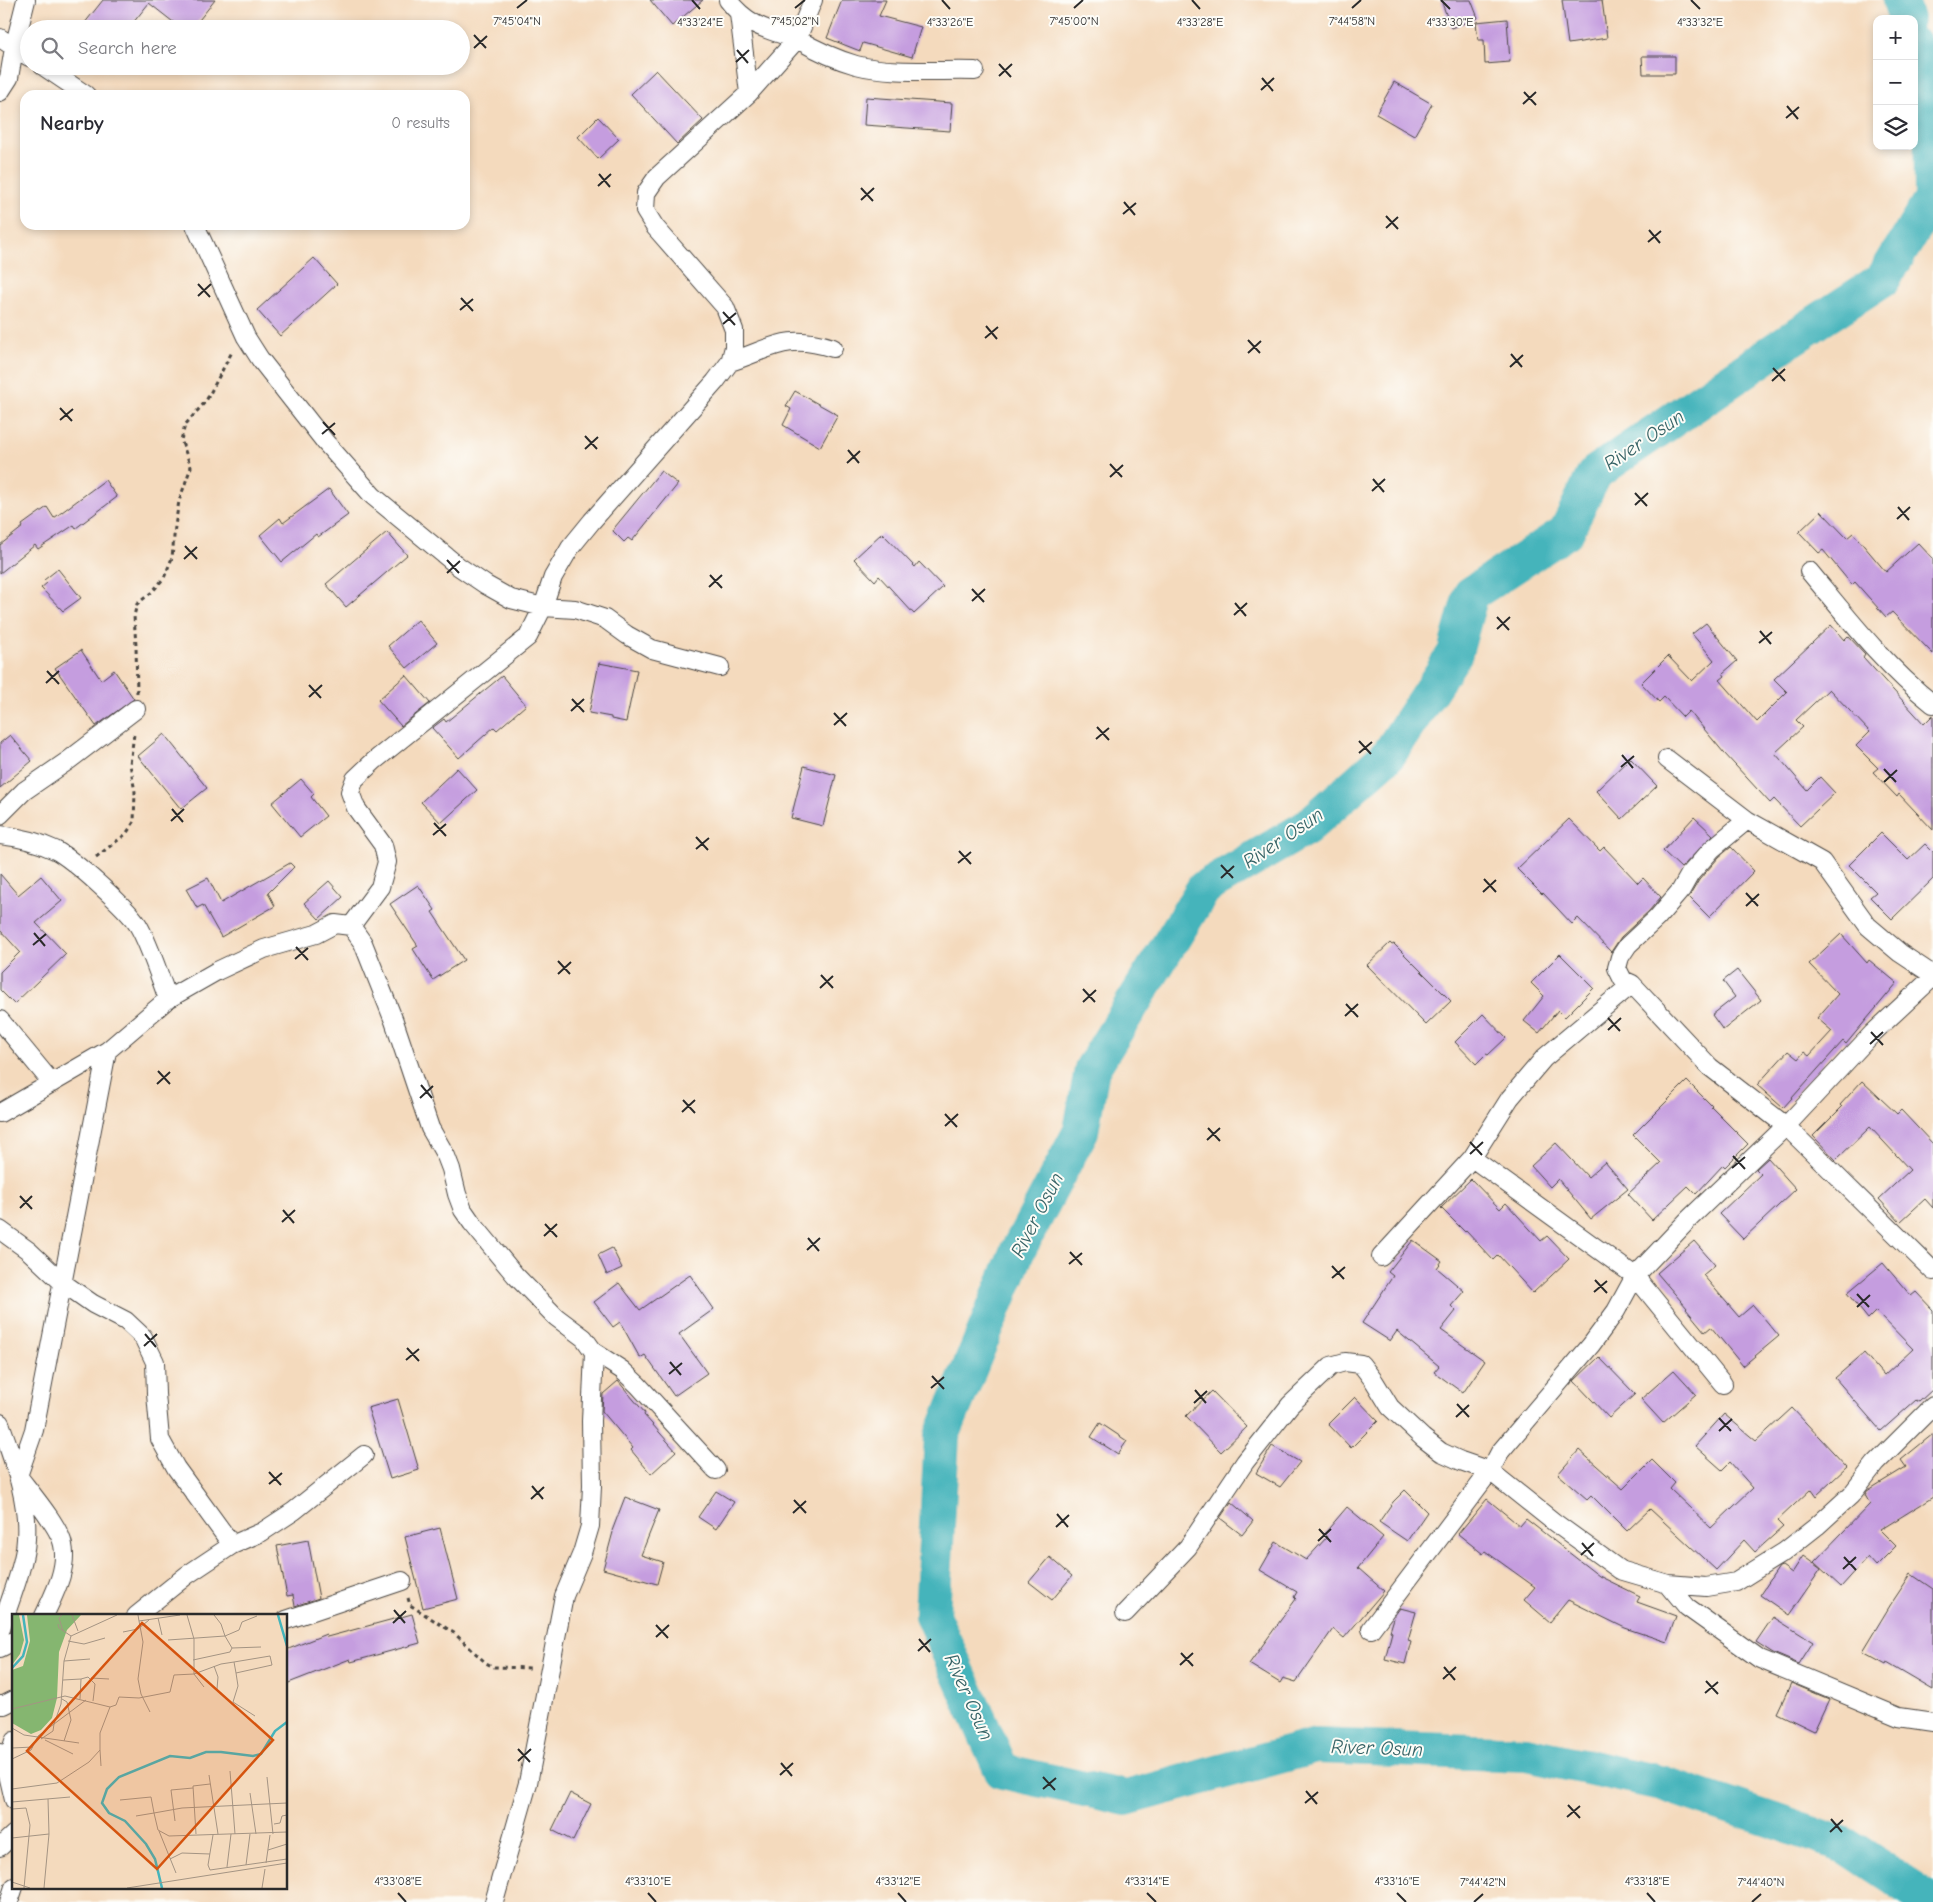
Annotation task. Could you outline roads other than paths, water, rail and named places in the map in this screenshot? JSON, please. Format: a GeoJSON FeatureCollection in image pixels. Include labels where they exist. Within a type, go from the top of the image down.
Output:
{"type":"FeatureCollection","features":[{"type":"Feature","properties":{"kind":"street"},"geometry":{"type":"LineString","coordinates":[[0,92],[10,78],[7,43],[26,0]]}},
{"type":"Feature","properties":{"kind":"street"},"geometry":{"type":"LineString","coordinates":[[351,926],[380,887],[386,862],[383,845],[356,808],[350,792],[356,779],[374,761],[528,638],[543,607],[553,577],[570,548],[715,382],[730,362],[734,347],[734,330],[725,307],[655,227],[645,211],[646,193],[657,177],[749,93],[797,39],[813,0]]}},
{"type":"Feature","properties":{"kind":"street"},"geometry":{"type":"LineString","coordinates":[[734,7],[763,28],[797,39],[828,56],[858,65],[903,70],[975,71]]}},
{"type":"Feature","properties":{"kind":"street"},"geometry":{"type":"LineString","coordinates":[[734,7],[749,93]]}},
{"type":"Feature","properties":{"kind":"street"},"geometry":{"type":"LineString","coordinates":[[7,43],[20,51]]}},
{"type":"Feature","properties":{"kind":"street"},"geometry":{"type":"LineString","coordinates":[[56,75],[79,90]]}},
{"type":"Feature","properties":{"kind":"street"},"geometry":{"type":"LineString","coordinates":[[197,230],[246,337],[260,359],[326,443],[374,496],[458,566],[511,599],[543,607],[575,609],[604,619],[652,649],[720,666]]}},
{"type":"Feature","properties":{"kind":"street"},"geometry":{"type":"LineString","coordinates":[[730,362],[776,344],[794,341],[818,343],[833,348]]}},
{"type":"Feature","properties":{"kind":"street"},"geometry":{"type":"LineString","coordinates":[[1809,571],[1874,648],[1908,684],[1933,704]]}},
{"type":"Feature","properties":{"kind":"street"},"geometry":{"type":"LineString","coordinates":[[0,815],[24,791],[69,760],[136,709]]}},
{"type":"Feature","properties":{"kind":"street"},"geometry":{"type":"LineString","coordinates":[[1371,1629],[1490,1471],[1500,1452],[1591,1345],[1616,1311],[1635,1276],[1690,1218],[1786,1126],[1873,1033],[1933,976],[1900,953],[1868,926],[1822,862],[1747,820],[1667,759]]}},
{"type":"Feature","properties":{"kind":"street"},"geometry":{"type":"LineString","coordinates":[[1747,820],[1712,849],[1690,874],[1681,890],[1657,918],[1624,951],[1617,968],[1623,980],[1632,984],[1710,1068],[1786,1126],[1933,1271]]}},
{"type":"Feature","properties":{"kind":"street"},"geometry":{"type":"LineString","coordinates":[[0,835],[13,836],[35,842],[57,851],[128,912],[139,926],[168,999]]}},
{"type":"Feature","properties":{"kind":"street"},"geometry":{"type":"LineString","coordinates":[[0,1113],[107,1051],[168,999],[217,971],[264,949],[316,934],[335,924],[351,926],[363,943],[394,1021],[430,1128],[446,1156],[457,1194],[472,1223],[515,1275],[556,1316],[584,1338],[594,1352],[622,1370],[638,1385],[716,1470]]}},
{"type":"Feature","properties":{"kind":"street"},"geometry":{"type":"LineString","coordinates":[[1381,1257],[1472,1158],[1510,1098],[1544,1058],[1632,984]]}},
{"type":"Feature","properties":{"kind":"street"},"geometry":{"type":"LineString","coordinates":[[0,1020],[52,1083]]}},
{"type":"Feature","properties":{"kind":"street"},"geometry":{"type":"LineString","coordinates":[[18,1476],[34,1430],[107,1051]]}},
{"type":"Feature","properties":{"kind":"street"},"geometry":{"type":"LineString","coordinates":[[1472,1158],[1635,1276],[1723,1384]]}},
{"type":"Feature","properties":{"kind":"street"},"geometry":{"type":"LineString","coordinates":[[0,1230],[29,1251],[63,1282],[93,1304],[126,1321],[143,1338],[155,1362],[160,1439],[176,1468],[232,1545]]}},
{"type":"Feature","properties":{"kind":"street"},"geometry":{"type":"LineString","coordinates":[[494,1902],[528,1783],[564,1596],[582,1553],[590,1526],[594,1352]]}},
{"type":"Feature","properties":{"kind":"street"},"geometry":{"type":"LineString","coordinates":[[1125,1613],[1188,1547],[1245,1462],[1290,1406],[1332,1366],[1345,1362],[1361,1364],[1390,1407],[1441,1452],[1490,1471],[1554,1522],[1620,1570],[1668,1584],[1706,1587],[1736,1582],[1784,1552],[1817,1526],[1851,1495],[1874,1464],[1933,1406]]}},
{"type":"Feature","properties":{"kind":"street"},"geometry":{"type":"LineString","coordinates":[[0,1423],[18,1476],[26,1519],[26,1541],[0,1631]]}},
{"type":"Feature","properties":{"kind":"street"},"geometry":{"type":"LineString","coordinates":[[138,1614],[187,1575],[232,1545],[262,1532],[294,1510],[364,1455]]}},
{"type":"Feature","properties":{"kind":"street"},"geometry":{"type":"LineString","coordinates":[[18,1476],[51,1521],[63,1544],[64,1562],[57,1589],[45,1614]]}},
{"type":"Feature","properties":{"kind":"street"},"geometry":{"type":"LineString","coordinates":[[288,1619],[402,1581]]}},
{"type":"Feature","properties":{"kind":"street"},"geometry":{"type":"LineString","coordinates":[[1668,1584],[1687,1607],[1760,1659],[1900,1717],[1933,1722]]}},
{"type":"Feature","properties":{"kind":"street"},"geometry":{"type":"LineString","coordinates":[[0,1648],[12,1642]]}},
{"type":"Feature","properties":{"kind":"street"},"geometry":{"type":"LineString","coordinates":[[0,1705],[12,1701]]}},
{"type":"Feature","properties":{"kind":"street"},"geometry":{"type":"LineString","coordinates":[[12,1744],[3,1760],[12,1793]]}},
{"type":"Feature","properties":{"kind":"street"},"geometry":{"type":"LineString","coordinates":[[0,1847],[12,1836]]}},
{"type":"Feature","properties":{"kind":"street"},"geometry":{"type":"LineString","coordinates":[[9,1902],[13,1890]]}},
{"type":"Feature","properties":{"kind":"waterway","name":"River Osun"},"geometry":{"type":"LineString","coordinates":[[1900,0],[1905,15]]}},
{"type":"Feature","properties":{"kind":"waterway","name":"River Osun"},"geometry":{"type":"LineString","coordinates":[[1918,57],[1931,97],[1932,199],[1883,279],[1788,341],[1595,473],[1566,532],[1471,594],[1455,653],[1389,754],[1306,828],[1204,888],[1092,1069],[1081,1131],[1017,1252],[942,1436],[932,1615],[1002,1771],[1126,1798],[1316,1746],[1526,1754],[1661,1783],[1845,1845],[1931,1902]]}}]}
